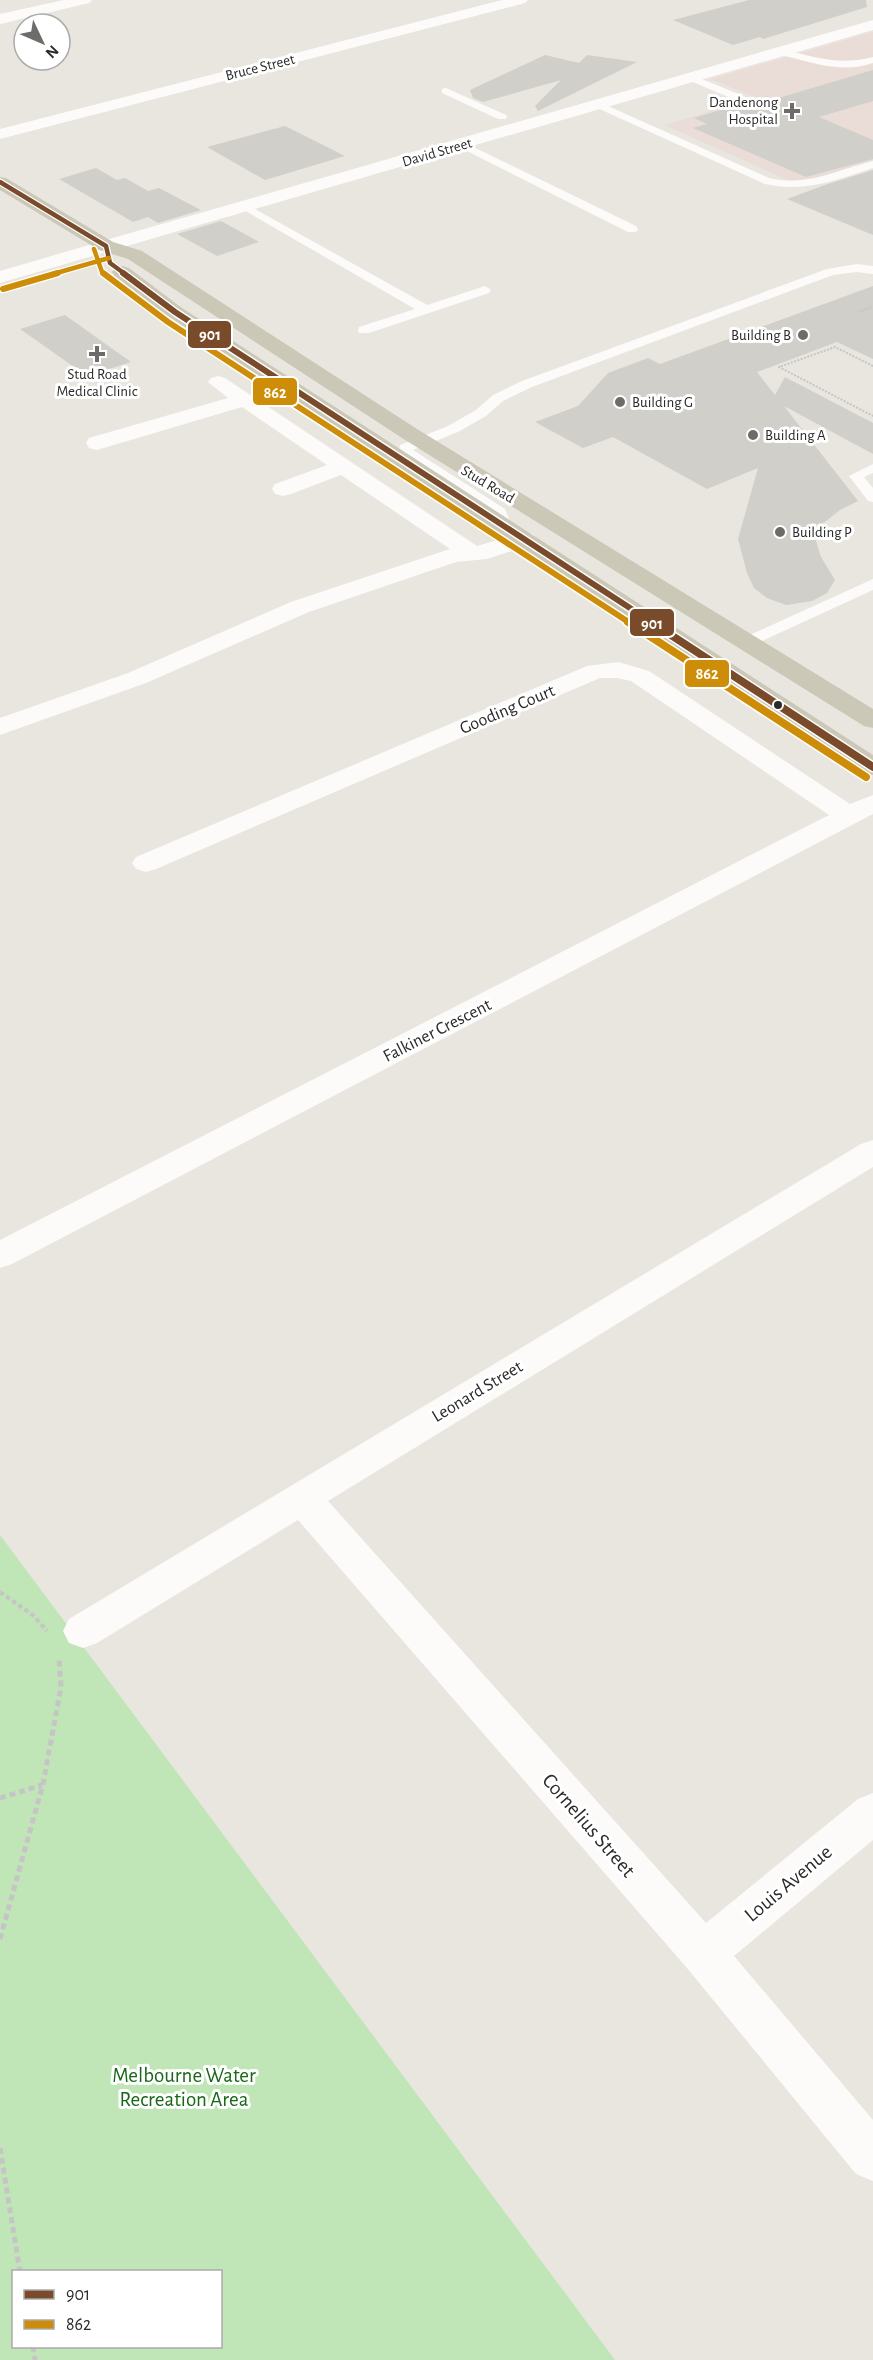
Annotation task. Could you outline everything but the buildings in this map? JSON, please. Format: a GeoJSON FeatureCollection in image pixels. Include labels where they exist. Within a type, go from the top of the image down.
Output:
{"type":"FeatureCollection","features":[{"type":"Feature","properties":{"kind":"highway","name":"Stud Road"},"geometry":{"type":"LineString","coordinates":[[0,182],[106,246],[135,255],[301,366],[420,441],[873,720]]}},
{"type":"Feature","properties":{"kind":"highway","name":"Stud Road"},"geometry":{"type":"LineString","coordinates":[[106,246],[110,262],[175,312],[873,767]]}},
{"type":"Feature","properties":{"kind":"street"},"geometry":{"type":"LineString","coordinates":[[0,19],[84,0]]}},
{"type":"Feature","properties":{"kind":"street","name":"Bruce Street"},"geometry":{"type":"LineString","coordinates":[[0,134],[520,0]]}},
{"type":"Feature","properties":{"kind":"street","name":"David Street"},"geometry":{"type":"LineString","coordinates":[[0,277],[873,25]]}},
{"type":"Feature","properties":{"kind":"street"},"geometry":{"type":"LineString","coordinates":[[218,382],[470,552]]}},
{"type":"Feature","properties":{"kind":"street"},"geometry":{"type":"LineString","coordinates":[[97,443],[244,400]]}},
{"type":"Feature","properties":{"kind":"street"},"geometry":{"type":"LineString","coordinates":[[283,489],[343,468]]}},
{"type":"Feature","properties":{"kind":"street"},"geometry":{"type":"LineString","coordinates":[[0,726],[137,678],[300,607],[453,555],[487,552],[515,532]]}},
{"type":"Feature","properties":{"kind":"street","name":"Gooding Court"},"geometry":{"type":"LineString","coordinates":[[146,863],[596,672],[606,670],[640,676],[861,810]]}},
{"type":"Feature","properties":{"kind":"street","name":"Falkiner Crescent"},"geometry":{"type":"LineString","coordinates":[[0,1255],[861,810]]}},
{"type":"Feature","properties":{"kind":"street","name":"Leonard Street"},"geometry":{"type":"LineString","coordinates":[[64,1640],[873,1152]]}},
{"type":"Feature","properties":{"kind":"street","name":"Cornelius Street"},"geometry":{"type":"LineString","coordinates":[[301,1497],[703,1953],[873,2157]]}},
{"type":"Feature","properties":{"kind":"street","name":"Louis Avenue"},"geometry":{"type":"LineString","coordinates":[[703,1953],[873,1813]]}},
{"type":"Feature","properties":{"kind":"lane"},"geometry":{"type":"LineString","coordinates":[[782,52],[841,65],[859,65],[873,60]]}},
{"type":"Feature","properties":{"kind":"lane"},"geometry":{"type":"LineString","coordinates":[[692,78],[748,102]]}},
{"type":"Feature","properties":{"kind":"lane"},"geometry":{"type":"LineString","coordinates":[[446,91],[502,117]]}},
{"type":"Feature","properties":{"kind":"lane"},"geometry":{"type":"LineString","coordinates":[[599,105],[765,181],[781,186],[800,187],[873,164]]}},
{"type":"Feature","properties":{"kind":"lane"},"geometry":{"type":"LineString","coordinates":[[463,145],[632,229]]}},
{"type":"Feature","properties":{"kind":"lane"},"geometry":{"type":"LineString","coordinates":[[246,207],[426,310]]}},
{"type":"Feature","properties":{"kind":"lane"},"geometry":{"type":"LineString","coordinates":[[515,532],[500,512],[406,451],[408,446],[453,429],[481,414],[498,398],[565,368],[831,272],[857,268],[873,270]]}},
{"type":"Feature","properties":{"kind":"lane"},"geometry":{"type":"LineString","coordinates":[[364,330],[485,290]]}},
{"type":"Feature","properties":{"kind":"lane"},"geometry":{"type":"LineString","coordinates":[[873,468],[856,476],[873,498]]}},
{"type":"Feature","properties":{"kind":"lane"},"geometry":{"type":"LineString","coordinates":[[747,642],[873,584]]}},
{"type":"Feature","properties":{"kind":"path"},"geometry":{"type":"LineString","coordinates":[[858,312],[872,307]]}},
{"type":"Feature","properties":{"kind":"path"},"geometry":{"type":"LineString","coordinates":[[873,366],[835,347],[779,367],[873,416]]}},
{"type":"Feature","properties":{"kind":"path"},"geometry":{"type":"LineString","coordinates":[[0,1592],[64,1640],[61,1687],[43,1784],[0,1939]]}},
{"type":"Feature","properties":{"kind":"path"},"geometry":{"type":"LineString","coordinates":[[0,1798],[43,1784]]}},
{"type":"Feature","properties":{"kind":"path"},"geometry":{"type":"LineString","coordinates":[[0,2148],[20,2270]]}},
{"type":"Feature","properties":{"kind":"shaded area","name":"Dandenong Hospital"},"geometry":{"type":"Polygon","coordinates":[[[873,32],[873,160],[796,184],[665,125],[755,97],[710,79],[873,32]]]}},
{"type":"Feature","properties":{"kind":"green space","name":"Melbourne Water Recreation Area"},"geometry":{"type":"Polygon","coordinates":[[[0,1535],[615,2360],[0,2360],[0,1535]]]}},
{"type":"Feature","properties":{"kind":"transit line","name":"901"},"geometry":{"type":"LineString","coordinates":[[0,182],[106,246],[110,263],[175,312],[873,767]]}},
{"type":"Feature","properties":{"kind":"transit line","name":"862"},"geometry":{"type":"LineString","coordinates":[[94,249],[102,272],[168,322],[866,777]]}},
{"type":"Feature","properties":{"kind":"transit line","name":"862"},"geometry":{"type":"LineString","coordinates":[[3,289],[109,258]]}},
{"type":"Feature","properties":{"kind":"place","name":"Dandenong Hospital"},"geometry":{"type":"Point","coordinates":[792,111]}},
{"type":"Feature","properties":{"kind":"place","name":"Building B"},"geometry":{"type":"Point","coordinates":[803,335]}},
{"type":"Feature","properties":{"kind":"place","name":"Stud Road Medical Clinic"},"geometry":{"type":"Point","coordinates":[97,354]}},
{"type":"Feature","properties":{"kind":"place","name":"Building G"},"geometry":{"type":"Point","coordinates":[620,402]}},
{"type":"Feature","properties":{"kind":"place","name":"Building A"},"geometry":{"type":"Point","coordinates":[753,435]}},
{"type":"Feature","properties":{"kind":"place","name":"Building P"},"geometry":{"type":"Point","coordinates":[780,532]}}]}
